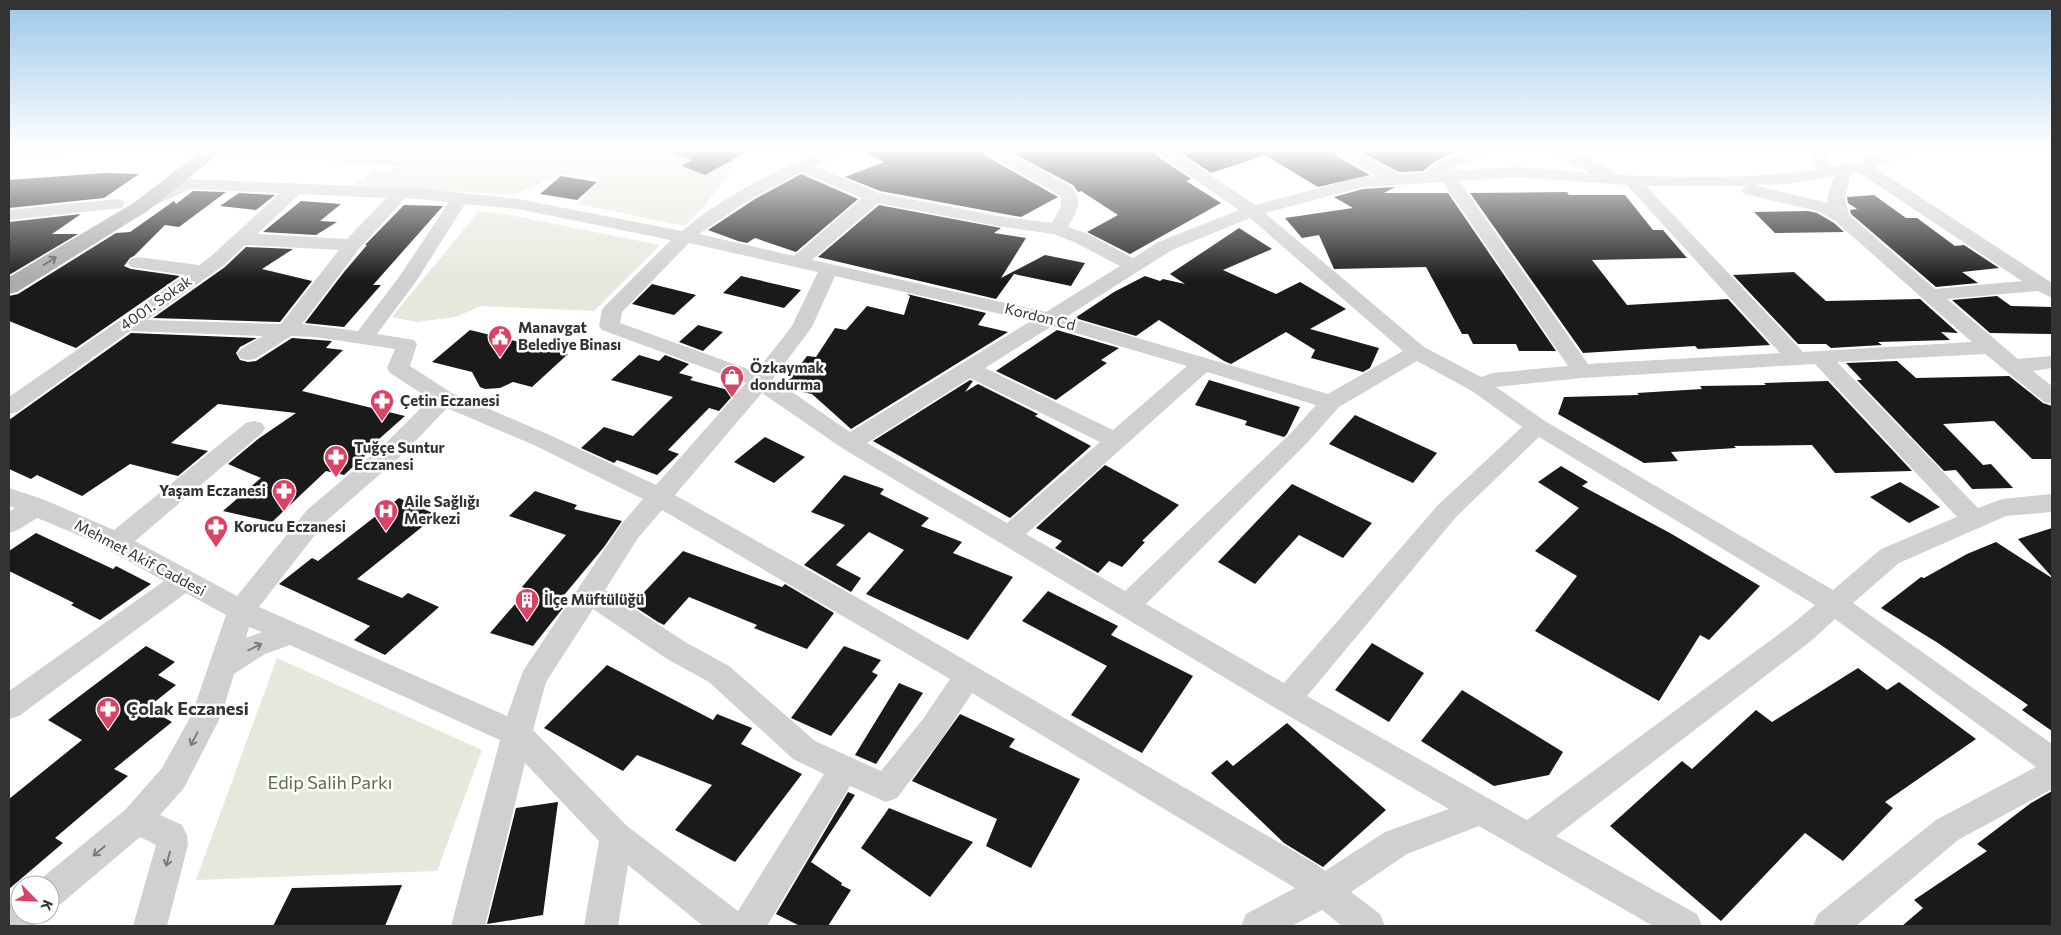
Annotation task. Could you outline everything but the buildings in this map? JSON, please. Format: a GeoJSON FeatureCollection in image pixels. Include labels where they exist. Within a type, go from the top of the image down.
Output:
{"type":"FeatureCollection","features":[{"type":"Feature","properties":{"kind":"main road"},"geometry":{"type":"LineString","coordinates":[[9,270],[116,204],[140,194]]}},
{"type":"Feature","properties":{"kind":"main road"},"geometry":{"type":"LineString","coordinates":[[9,287],[142,206],[157,194]]}},
{"type":"Feature","properties":{"kind":"street","name":"Kordon Cd"},"geometry":{"type":"LineString","coordinates":[[142,206],[168,194]]}},
{"type":"Feature","properties":{"kind":"street","name":"4001. Sokak"},"geometry":{"type":"LineString","coordinates":[[9,407],[217,260],[290,194]]}},
{"type":"Feature","properties":{"kind":"street"},"geometry":{"type":"LineString","coordinates":[[248,354],[287,330],[352,245],[399,194]]}},
{"type":"Feature","properties":{"kind":"street","name":"Kordon Cd"},"geometry":{"type":"LineString","coordinates":[[408,194],[518,204],[686,236],[829,268],[1051,319],[1331,402]]}},
{"type":"Feature","properties":{"kind":"street"},"geometry":{"type":"LineString","coordinates":[[750,194],[726,207],[686,236],[612,310],[609,326],[760,381],[850,443],[1288,700],[1685,926]]}},
{"type":"Feature","properties":{"kind":"street"},"geometry":{"type":"LineString","coordinates":[[864,194],[874,198],[997,221],[1058,229],[1135,266]]}},
{"type":"Feature","properties":{"kind":"street"},"geometry":{"type":"LineString","coordinates":[[1058,229],[1070,206],[1070,196],[1068,194]]}},
{"type":"Feature","properties":{"kind":"street"},"geometry":{"type":"LineString","coordinates":[[1227,194],[1252,211],[1416,352],[1480,386],[1537,426],[1834,604],[2052,761]]}},
{"type":"Feature","properties":{"kind":"street"},"geometry":{"type":"LineString","coordinates":[[850,443],[1165,246],[1252,211],[1318,194]]}},
{"type":"Feature","properties":{"kind":"street"},"geometry":{"type":"LineString","coordinates":[[1452,194],[1582,371]]}},
{"type":"Feature","properties":{"kind":"street"},"geometry":{"type":"LineString","coordinates":[[1637,194],[1797,358]]}},
{"type":"Feature","properties":{"kind":"street"},"geometry":{"type":"LineString","coordinates":[[1763,194],[1824,207],[1841,217],[2052,397]]}},
{"type":"Feature","properties":{"kind":"street"},"geometry":{"type":"LineString","coordinates":[[1837,194],[1836,198],[1841,217]]}},
{"type":"Feature","properties":{"kind":"street"},"geometry":{"type":"LineString","coordinates":[[1886,194],[2047,289]]}},
{"type":"Feature","properties":{"kind":"street"},"geometry":{"type":"LineString","coordinates":[[363,338],[407,280],[460,198]]}},
{"type":"Feature","properties":{"kind":"street"},"geometry":{"type":"LineString","coordinates":[[798,262],[874,198]]}},
{"type":"Feature","properties":{"kind":"street"},"geometry":{"type":"LineString","coordinates":[[9,215],[116,204]]}},
{"type":"Feature","properties":{"kind":"street"},"geometry":{"type":"LineString","coordinates":[[240,239],[352,245]]}},
{"type":"Feature","properties":{"kind":"street"},"geometry":{"type":"LineString","coordinates":[[138,263],[202,271]]}},
{"type":"Feature","properties":{"kind":"street"},"geometry":{"type":"LineString","coordinates":[[468,926],[516,734],[533,679],[629,532],[760,381],[802,327],[829,268]]}},
{"type":"Feature","properties":{"kind":"street"},"geometry":{"type":"LineString","coordinates":[[1931,295],[2047,289]]}},
{"type":"Feature","properties":{"kind":"street"},"geometry":{"type":"LineString","coordinates":[[122,326],[314,331],[407,344],[398,368],[444,398],[544,441],[660,497],[968,676],[1304,875],[1368,926]]}},
{"type":"Feature","properties":{"kind":"street"},"geometry":{"type":"LineString","coordinates":[[1480,386],[1493,380],[1582,371],[1990,346]]}},
{"type":"Feature","properties":{"kind":"street"},"geometry":{"type":"LineString","coordinates":[[1127,606],[1299,438],[1331,402],[1416,352]]}},
{"type":"Feature","properties":{"kind":"street"},"geometry":{"type":"LineString","coordinates":[[1820,357],[1974,520]]}},
{"type":"Feature","properties":{"kind":"street"},"geometry":{"type":"LineString","coordinates":[[2015,366],[2052,362]]}},
{"type":"Feature","properties":{"kind":"street"},"geometry":{"type":"LineString","coordinates":[[1008,536],[1204,363]]}},
{"type":"Feature","properties":{"kind":"street"},"geometry":{"type":"LineString","coordinates":[[969,369],[1116,440]]}},
{"type":"Feature","properties":{"kind":"street"},"geometry":{"type":"LineString","coordinates":[[60,884],[136,820],[173,778],[206,716],[241,612],[316,516],[394,449],[444,398]]}},
{"type":"Feature","properties":{"kind":"street"},"geometry":{"type":"LineString","coordinates":[[1288,700],[1447,511],[1537,426]]}},
{"type":"Feature","properties":{"kind":"street"},"geometry":{"type":"LineString","coordinates":[[116,543],[254,428]]}},
{"type":"Feature","properties":{"kind":"street","name":"Mehmet Akif Caddesi"},"geometry":{"type":"LineString","coordinates":[[9,496],[102,535],[241,612],[516,734]]}},
{"type":"Feature","properties":{"kind":"street"},"geometry":{"type":"LineString","coordinates":[[1529,837],[1801,633],[1890,556],[2002,508],[2052,503]]}},
{"type":"Feature","properties":{"kind":"street"},"geometry":{"type":"LineString","coordinates":[[9,524],[36,506]]}},
{"type":"Feature","properties":{"kind":"street"},"geometry":{"type":"LineString","coordinates":[[9,707],[183,581]]}},
{"type":"Feature","properties":{"kind":"street"},"geometry":{"type":"LineString","coordinates":[[589,594],[645,631],[719,674],[804,750],[886,788],[933,728],[968,676]]}},
{"type":"Feature","properties":{"kind":"street"},"geometry":{"type":"LineString","coordinates":[[223,667],[255,646],[291,633]]}},
{"type":"Feature","properties":{"kind":"street"},"geometry":{"type":"LineString","coordinates":[[516,734],[616,836],[729,926]]}},
{"type":"Feature","properties":{"kind":"street"},"geometry":{"type":"LineString","coordinates":[[748,926],[844,769]]}},
{"type":"Feature","properties":{"kind":"street"},"geometry":{"type":"LineString","coordinates":[[1830,926],[1947,830],[2052,774]]}},
{"type":"Feature","properties":{"kind":"street"},"geometry":{"type":"LineString","coordinates":[[1258,926],[1324,891],[1396,843],[1482,811]]}},
{"type":"Feature","properties":{"kind":"street"},"geometry":{"type":"LineString","coordinates":[[136,820],[170,835],[172,844],[150,926]]}},
{"type":"Feature","properties":{"kind":"street"},"geometry":{"type":"LineString","coordinates":[[602,926],[616,836]]}},
{"type":"Feature","properties":{"kind":"green space"},"geometry":{"type":"Polygon","coordinates":[[[492,194],[517,194],[514,195],[492,194]]]}},
{"type":"Feature","properties":{"kind":"green space"},"geometry":{"type":"Polygon","coordinates":[[[588,194],[713,194],[704,207],[684,226],[579,204],[588,194]]]}},
{"type":"Feature","properties":{"kind":"green space"},"geometry":{"type":"Polygon","coordinates":[[[479,211],[504,214],[660,245],[594,311],[481,306],[456,317],[417,322],[392,317],[479,211]]]}},
{"type":"Feature","properties":{"kind":"green space","name":"Edip Salih Parkı"},"geometry":{"type":"Polygon","coordinates":[[[277,658],[482,750],[437,871],[196,880],[277,658]]]}},
{"type":"Feature","properties":{"kind":"place","name":"Manavgat Belediye Binası"},"geometry":{"type":"Point","coordinates":[500,358]}},
{"type":"Feature","properties":{"kind":"place","name":"Özkaymak dondurma"},"geometry":{"type":"Point","coordinates":[732,398]}},
{"type":"Feature","properties":{"kind":"place","name":"Çetin Eczanesi"},"geometry":{"type":"Point","coordinates":[382,422]}},
{"type":"Feature","properties":{"kind":"place","name":"Tuğçe Suntur Eczanesi"},"geometry":{"type":"Point","coordinates":[336,478]}},
{"type":"Feature","properties":{"kind":"place","name":"Yaşam Eczanesi"},"geometry":{"type":"Point","coordinates":[284,512]}},
{"type":"Feature","properties":{"kind":"place","name":"Aile Sağlığı Merkezi"},"geometry":{"type":"Point","coordinates":[386,532]}},
{"type":"Feature","properties":{"kind":"place","name":"Korucu Eczanesi"},"geometry":{"type":"Point","coordinates":[216,548]}},
{"type":"Feature","properties":{"kind":"place","name":"İlçe Müftülüğü"},"geometry":{"type":"Point","coordinates":[527,621]}},
{"type":"Feature","properties":{"kind":"place","name":"Çolak Eczanesi"},"geometry":{"type":"Point","coordinates":[108,730]}}]}
